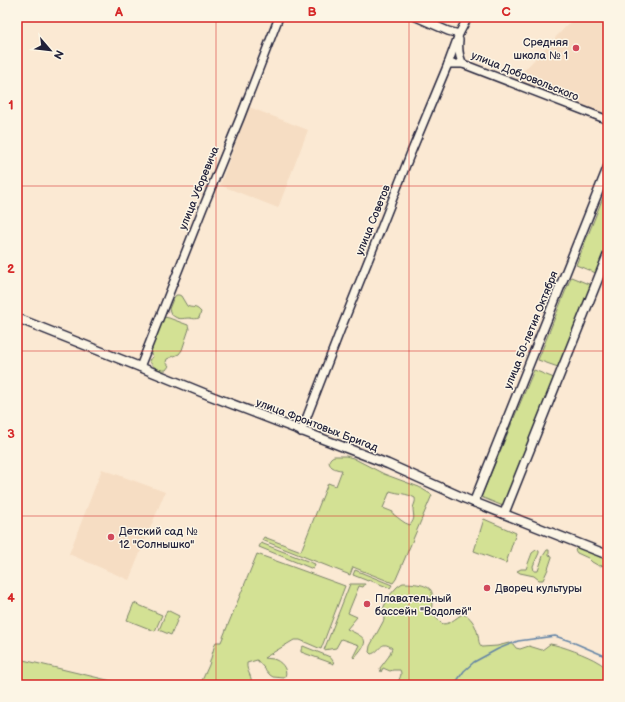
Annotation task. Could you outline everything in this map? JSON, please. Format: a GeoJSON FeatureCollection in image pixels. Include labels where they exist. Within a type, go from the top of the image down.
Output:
{"type":"FeatureCollection","features":[{"type":"Feature","properties":{"kind":"main road","name":"улица 50-летия Октября"},"geometry":{"type":"LineString","coordinates":[[474,502],[608,167]]}},
{"type":"Feature","properties":{"kind":"main road"},"geometry":{"type":"LineString","coordinates":[[504,514],[608,254]]}},
{"type":"Feature","properties":{"kind":"main road","name":"улица Фронтовых Бригад"},"geometry":{"type":"LineString","coordinates":[[17,318],[301,432],[388,464],[474,502],[608,555]]}},
{"type":"Feature","properties":{"kind":"street","name":"улица Уборевича"},"geometry":{"type":"LineString","coordinates":[[140,367],[279,17]]}},
{"type":"Feature","properties":{"kind":"street"},"geometry":{"type":"LineString","coordinates":[[416,17],[448,31],[459,34]]}},
{"type":"Feature","properties":{"kind":"street","name":"улица Советов"},"geometry":{"type":"LineString","coordinates":[[301,432],[412,149],[459,34],[468,17]]}},
{"type":"Feature","properties":{"kind":"street","name":"улица Добровольского"},"geometry":{"type":"LineString","coordinates":[[459,34],[458,48],[460,59],[464,64],[608,120]]}},
{"type":"Feature","properties":{"kind":"street"},"geometry":{"type":"LineString","coordinates":[[448,64],[464,64]]}},
{"type":"Feature","properties":{"kind":"shaded area","name":"Средняя школа № 1"},"geometry":{"type":"Polygon","coordinates":[[[575,17],[608,17],[608,117],[515,80],[575,17]]]}},
{"type":"Feature","properties":{"kind":"shaded area"},"geometry":{"type":"Polygon","coordinates":[[[249,107],[308,130],[278,208],[220,185],[249,107]]]}},
{"type":"Feature","properties":{"kind":"shaded area","name":"Детский сад № 12 \"Солнышко\""},"geometry":{"type":"Polygon","coordinates":[[[102,469],[165,492],[129,580],[69,554],[102,469]]]}},
{"type":"Feature","properties":{"kind":"green space"},"geometry":{"type":"Polygon","coordinates":[[[608,185],[608,243],[596,273],[576,265],[608,185]]]}},
{"type":"Feature","properties":{"kind":"green space"},"geometry":{"type":"Polygon","coordinates":[[[571,277],[591,285],[558,367],[538,360],[571,277]]]}},
{"type":"Feature","properties":{"kind":"green space"},"geometry":{"type":"Polygon","coordinates":[[[176,295],[181,296],[187,306],[196,308],[201,312],[199,318],[180,319],[171,314],[169,309],[176,295]]]}},
{"type":"Feature","properties":{"kind":"green space"},"geometry":{"type":"Polygon","coordinates":[[[164,317],[188,325],[189,329],[182,350],[179,354],[167,359],[166,362],[169,366],[166,370],[154,367],[149,360],[153,357],[151,348],[162,318],[164,317]]]}},
{"type":"Feature","properties":{"kind":"green space"},"geometry":{"type":"Polygon","coordinates":[[[534,370],[554,378],[503,506],[481,497],[534,370]]]}},
{"type":"Feature","properties":{"kind":"green space"},"geometry":{"type":"Polygon","coordinates":[[[346,456],[353,458],[384,474],[419,487],[432,495],[393,583],[353,567],[350,575],[262,540],[264,537],[301,551],[328,483],[336,486],[342,470],[336,469],[330,465],[329,461],[332,457],[346,456]],[[390,491],[383,508],[393,512],[393,514],[410,525],[414,519],[413,508],[415,498],[409,495],[390,491]]]}},
{"type":"Feature","properties":{"kind":"green space"},"geometry":{"type":"Polygon","coordinates":[[[484,519],[516,533],[506,563],[474,551],[484,519]]]}},
{"type":"Feature","properties":{"kind":"green space"},"geometry":{"type":"Polygon","coordinates":[[[261,543],[315,564],[313,569],[259,547],[261,543]]]}},
{"type":"Feature","properties":{"kind":"green space"},"geometry":{"type":"Polygon","coordinates":[[[578,547],[600,557],[604,556],[608,559],[606,565],[599,566],[588,558],[577,553],[575,550],[578,547]]]}},
{"type":"Feature","properties":{"kind":"green space"},"geometry":{"type":"Polygon","coordinates":[[[536,550],[539,551],[539,553],[533,566],[534,571],[538,571],[543,556],[547,550],[549,550],[549,555],[552,557],[543,580],[539,580],[534,576],[517,571],[526,569],[532,553],[536,550]]]}},
{"type":"Feature","properties":{"kind":"green space"},"geometry":{"type":"Polygon","coordinates":[[[257,554],[345,586],[321,649],[300,640],[294,640],[264,658],[275,659],[281,663],[286,670],[284,678],[273,677],[270,675],[257,660],[247,663],[251,685],[200,685],[209,665],[215,644],[216,642],[221,642],[257,554]]]}},
{"type":"Feature","properties":{"kind":"green space"},"geometry":{"type":"Polygon","coordinates":[[[355,570],[392,585],[390,588],[353,575],[355,570]]]}},
{"type":"Feature","properties":{"kind":"green space"},"geometry":{"type":"Polygon","coordinates":[[[403,583],[424,586],[431,590],[432,612],[441,623],[449,623],[463,614],[471,619],[477,632],[479,643],[482,647],[497,646],[509,643],[520,649],[529,646],[542,650],[550,644],[560,646],[588,657],[608,670],[608,685],[396,685],[401,676],[400,670],[390,671],[383,668],[381,672],[380,668],[389,656],[392,648],[383,645],[374,653],[371,654],[369,652],[370,646],[384,620],[383,609],[389,596],[403,583]]]}},
{"type":"Feature","properties":{"kind":"green space"},"geometry":{"type":"Polygon","coordinates":[[[350,584],[365,584],[363,587],[359,586],[348,613],[357,617],[347,629],[359,635],[364,640],[363,647],[354,658],[353,657],[359,645],[341,639],[336,648],[324,650],[350,584]]]}},
{"type":"Feature","properties":{"kind":"green space"},"geometry":{"type":"Polygon","coordinates":[[[134,603],[162,615],[155,631],[127,620],[134,603]]]}},
{"type":"Feature","properties":{"kind":"green space"},"geometry":{"type":"Polygon","coordinates":[[[167,610],[179,616],[171,635],[159,630],[167,610]]]}},
{"type":"Feature","properties":{"kind":"green space"},"geometry":{"type":"Polygon","coordinates":[[[303,646],[330,657],[334,664],[301,652],[303,646]]]}},
{"type":"Feature","properties":{"kind":"green space"},"geometry":{"type":"Polygon","coordinates":[[[19,659],[124,685],[17,685],[17,663],[19,659]]]}},
{"type":"Feature","properties":{"kind":"waterway"},"geometry":{"type":"LineString","coordinates":[[454,685],[464,671],[474,662],[498,649],[518,641],[555,636],[605,656]]}},
{"type":"Feature","properties":{"kind":"place","name":"Средняя школа № 1"},"geometry":{"type":"Point","coordinates":[576,48]}},
{"type":"Feature","properties":{"kind":"place","name":"Детский сад № 12 \"Солнышко\""},"geometry":{"type":"Point","coordinates":[111,537]}},
{"type":"Feature","properties":{"kind":"place","name":"Дворец культуры"},"geometry":{"type":"Point","coordinates":[487,588]}},
{"type":"Feature","properties":{"kind":"place","name":"Плавательный бассейн \"Водолей\""},"geometry":{"type":"Point","coordinates":[367,604]}}]}
